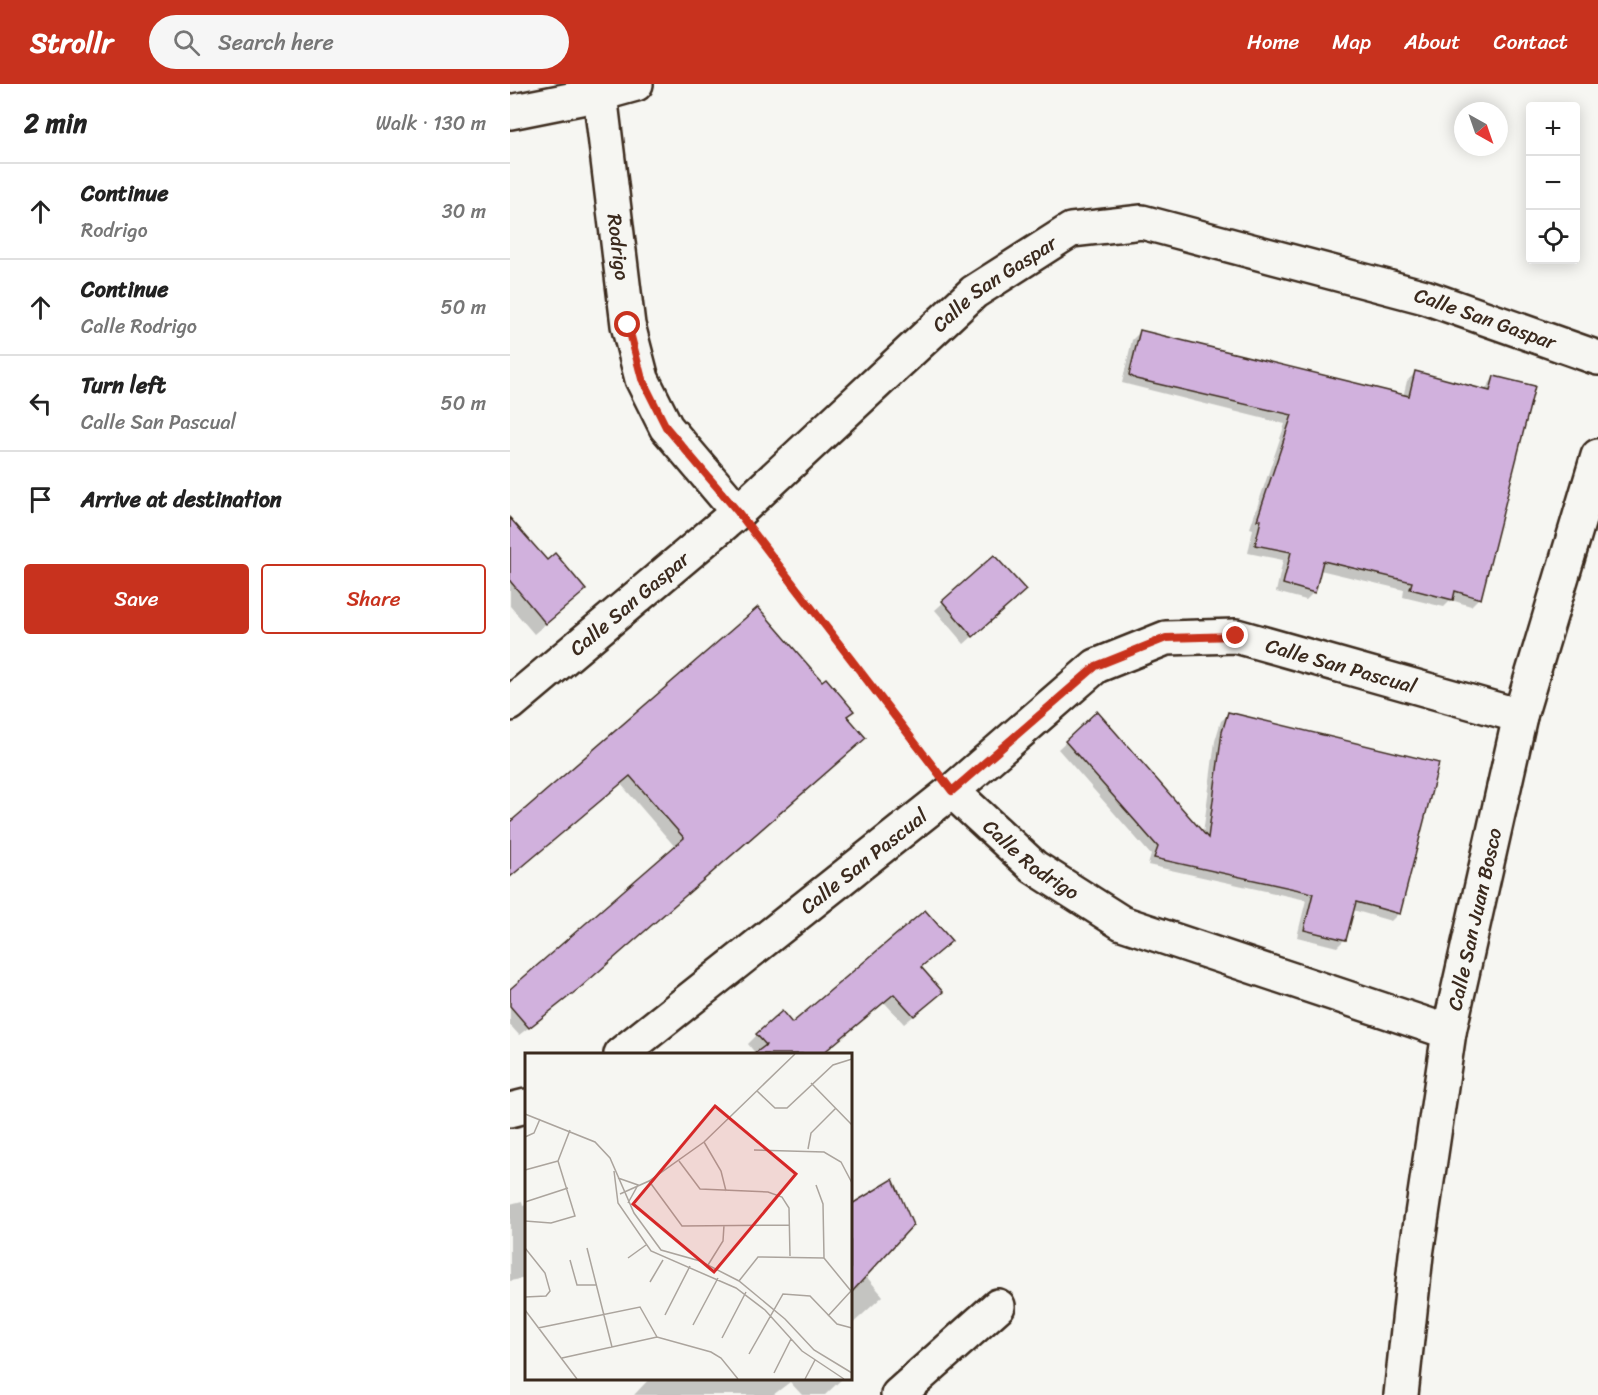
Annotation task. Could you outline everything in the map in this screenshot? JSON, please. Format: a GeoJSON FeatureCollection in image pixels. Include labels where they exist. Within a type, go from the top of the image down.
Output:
{"type":"FeatureCollection","features":[{"type":"Feature","properties":{"kind":"street"},"geometry":{"type":"LineString","coordinates":[[510,112],[600,94],[636,84]]}},
{"type":"Feature","properties":{"kind":"street","name":"Rodrigo"},"geometry":{"type":"LineString","coordinates":[[600,94],[628,325],[642,379],[666,427],[738,512]]}},
{"type":"Feature","properties":{"kind":"street","name":"Calle San Gaspar"},"geometry":{"type":"LineString","coordinates":[[510,704],[738,512],[974,292],[1071,230],[1142,222],[1425,297],[1598,358]]}},
{"type":"Feature","properties":{"kind":"street","name":"Calle San Juan Bosco"},"geometry":{"type":"LineString","coordinates":[[1401,1395],[1416,1255],[1449,1032],[1520,716],[1598,456]]}},
{"type":"Feature","properties":{"kind":"street","name":"Calle San Pascual"},"geometry":{"type":"LineString","coordinates":[[622,1053],[952,791],[1096,666],[1166,638],[1236,636],[1520,716]]}},
{"type":"Feature","properties":{"kind":"street","name":"Calle Rodrigo"},"geometry":{"type":"LineString","coordinates":[[952,791],[1034,867],[1122,923],[1449,1032]]}},
{"type":"Feature","properties":{"kind":"street"},"geometry":{"type":"LineString","coordinates":[[510,1110],[525,1106]]}},
{"type":"Feature","properties":{"kind":"street"},"geometry":{"type":"LineString","coordinates":[[898,1395],[998,1306]]}},
{"type":"Feature","properties":{"kind":"path"},"geometry":{"type":"LineString","coordinates":[[738,512],[952,791]]}},
{"type":"Feature","properties":{"kind":"building"},"geometry":{"type":"Polygon","coordinates":[[[1140,330],[1409,396],[1415,371],[1490,391],[1494,376],[1535,386],[1481,599],[1455,591],[1453,600],[1410,589],[1412,582],[1323,561],[1315,593],[1283,584],[1291,552],[1255,545],[1261,520],[1257,520],[1292,415],[1136,379],[1129,375],[1140,330]]]}},
{"type":"Feature","properties":{"kind":"building"},"geometry":{"type":"Polygon","coordinates":[[[510,518],[547,560],[555,553],[586,590],[546,624],[510,581],[510,518]]]}},
{"type":"Feature","properties":{"kind":"building"},"geometry":{"type":"Polygon","coordinates":[[[994,555],[1026,590],[973,637],[942,601],[994,555]]]}},
{"type":"Feature","properties":{"kind":"building"},"geometry":{"type":"Polygon","coordinates":[[[758,607],[822,681],[826,678],[854,711],[847,716],[866,738],[581,987],[529,1028],[510,1006],[510,989],[684,838],[630,776],[510,877],[510,822],[758,607]]]}},
{"type":"Feature","properties":{"kind":"building"},"geometry":{"type":"Polygon","coordinates":[[[1097,711],[1208,838],[1222,732],[1228,712],[1439,763],[1400,914],[1356,902],[1346,940],[1304,930],[1313,893],[1154,858],[1158,847],[1065,741],[1097,711]]]}},
{"type":"Feature","properties":{"kind":"building"},"geometry":{"type":"Polygon","coordinates":[[[925,910],[952,941],[921,967],[943,992],[914,1016],[894,994],[823,1053],[755,1053],[766,1045],[756,1034],[782,1011],[792,1023],[925,910]]]}},
{"type":"Feature","properties":{"kind":"building"},"geometry":{"type":"Polygon","coordinates":[[[893,1179],[913,1225],[852,1292],[852,1204],[893,1179]]]}},
{"type":"Feature","properties":{"kind":"route"},"geometry":{"type":"LineString","coordinates":[[628,325],[642,379],[666,427],[738,512],[952,791],[1096,666],[1166,638],[1236,636]]}}]}
